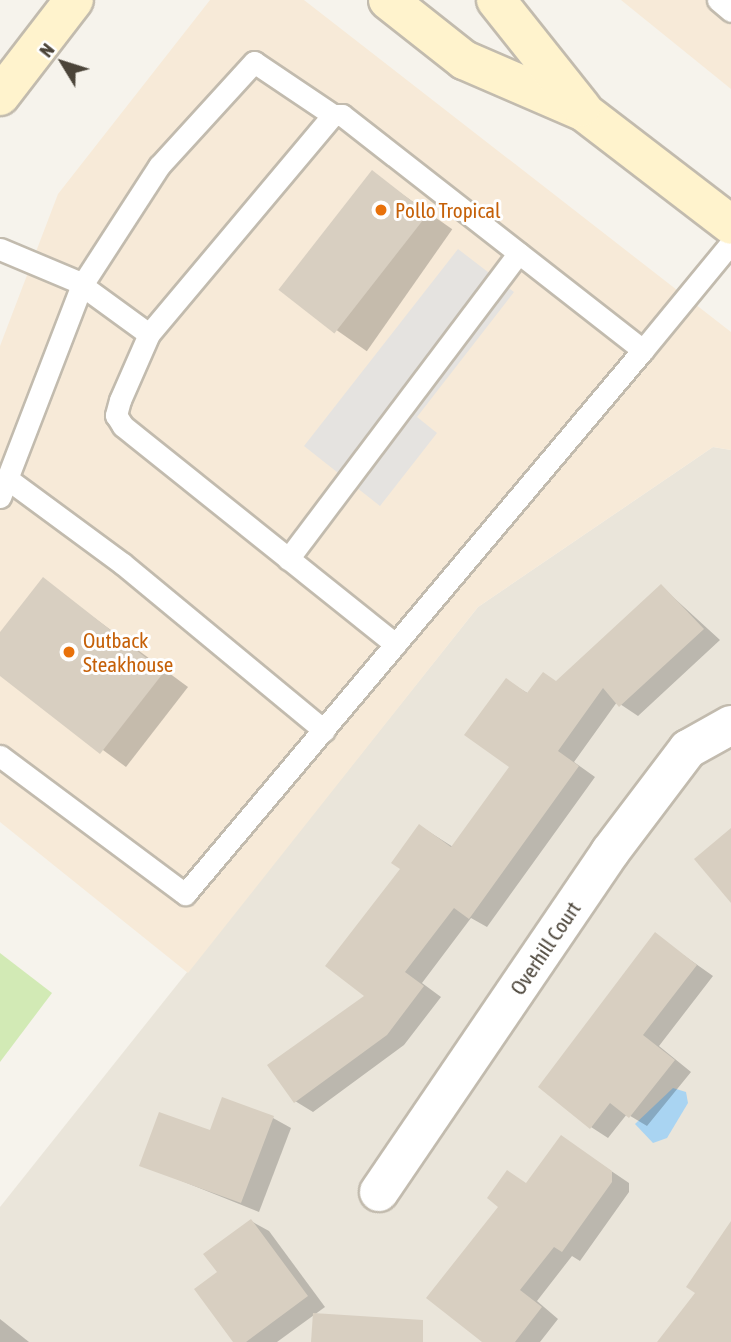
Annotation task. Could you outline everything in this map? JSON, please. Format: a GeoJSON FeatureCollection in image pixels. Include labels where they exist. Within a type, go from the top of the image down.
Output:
{"type":"FeatureCollection","features":[{"type":"Feature","properties":{"kind":"main road"},"geometry":{"type":"LineString","coordinates":[[0,96],[40,0]]}},
{"type":"Feature","properties":{"kind":"main road"},"geometry":{"type":"LineString","coordinates":[[0,96],[74,0]]}},
{"type":"Feature","properties":{"kind":"main road"},"geometry":{"type":"LineString","coordinates":[[388,0],[464,61],[584,112]]}},
{"type":"Feature","properties":{"kind":"main road"},"geometry":{"type":"LineString","coordinates":[[496,0],[584,112],[731,225]]}},
{"type":"Feature","properties":{"kind":"street","name":"Overhill Court"},"geometry":{"type":"LineString","coordinates":[[379,1192],[610,852],[688,749],[731,724]]}},
{"type":"Feature","properties":{"kind":"lane"},"geometry":{"type":"LineString","coordinates":[[718,0],[731,11]]}},
{"type":"Feature","properties":{"kind":"lane"},"geometry":{"type":"LineString","coordinates":[[324,730],[123,564],[4,488],[82,285],[159,166],[254,62],[333,115],[342,115],[643,350]]}},
{"type":"Feature","properties":{"kind":"lane"},"geometry":{"type":"LineString","coordinates":[[333,115],[149,334],[116,415],[124,426],[395,644]]}},
{"type":"Feature","properties":{"kind":"lane"},"geometry":{"type":"LineString","coordinates":[[0,756],[185,894],[731,243]]}},
{"type":"Feature","properties":{"kind":"lane"},"geometry":{"type":"LineString","coordinates":[[0,249],[82,285],[149,334]]}},
{"type":"Feature","properties":{"kind":"lane"},"geometry":{"type":"LineString","coordinates":[[288,559],[519,253]]}},
{"type":"Feature","properties":{"kind":"shaded area"},"geometry":{"type":"Polygon","coordinates":[[[210,0],[304,0],[731,332],[731,450],[713,447],[478,607],[188,973],[0,822],[0,346],[58,194],[210,0]]]}},
{"type":"Feature","properties":{"kind":"shaded area"},"geometry":{"type":"Polygon","coordinates":[[[621,0],[731,0],[731,89],[621,0]]]}},
{"type":"Feature","properties":{"kind":"shaded area"},"geometry":{"type":"Polygon","coordinates":[[[458,249],[514,292],[417,417],[437,433],[380,506],[304,446],[458,249]]]}},
{"type":"Feature","properties":{"kind":"shaded area"},"geometry":{"type":"Polygon","coordinates":[[[713,447],[731,450],[731,1342],[0,1342],[0,1207],[478,607],[713,447]]]}},
{"type":"Feature","properties":{"kind":"green space"},"geometry":{"type":"Polygon","coordinates":[[[0,953],[52,993],[0,1062],[0,953]]]}},
{"type":"Feature","properties":{"kind":"water"},"geometry":{"type":"Polygon","coordinates":[[[673,1088],[686,1092],[688,1103],[667,1138],[653,1143],[635,1124],[673,1088]]]}},
{"type":"Feature","properties":{"kind":"building"},"geometry":{"type":"Polygon","coordinates":[[[372,170],[428,214],[334,333],[278,290],[372,170]]]}},
{"type":"Feature","properties":{"kind":"building","name":"Outback Steakhouse"},"geometry":{"type":"Polygon","coordinates":[[[43,577],[164,672],[100,754],[0,676],[0,632],[43,577]]]}},
{"type":"Feature","properties":{"kind":"building"},"geometry":{"type":"Polygon","coordinates":[[[661,584],[704,629],[619,707],[603,688],[558,751],[579,766],[469,919],[454,908],[405,972],[424,986],[387,1035],[294,1103],[267,1065],[364,996],[325,966],[400,869],[391,863],[419,824],[451,847],[509,767],[464,735],[506,678],[527,693],[543,672],[556,681],[661,584]]]}},
{"type":"Feature","properties":{"kind":"building"},"geometry":{"type":"Polygon","coordinates":[[[731,828],[731,903],[694,859],[731,828]]]}},
{"type":"Feature","properties":{"kind":"building"},"geometry":{"type":"Polygon","coordinates":[[[655,932],[697,965],[643,1035],[675,1060],[629,1118],[610,1103],[590,1129],[538,1087],[655,932]]]}},
{"type":"Feature","properties":{"kind":"building"},"geometry":{"type":"Polygon","coordinates":[[[222,1097],[274,1116],[241,1203],[139,1166],[159,1112],[210,1130],[222,1097]]]}},
{"type":"Feature","properties":{"kind":"building"},"geometry":{"type":"Polygon","coordinates":[[[561,1135],[612,1171],[612,1182],[562,1252],[554,1247],[520,1290],[542,1307],[515,1342],[482,1342],[426,1298],[498,1207],[487,1198],[507,1170],[526,1183],[561,1135]]]}},
{"type":"Feature","properties":{"kind":"building"},"geometry":{"type":"Polygon","coordinates":[[[251,1219],[308,1296],[246,1342],[233,1342],[194,1289],[217,1272],[203,1254],[251,1219]]]}},
{"type":"Feature","properties":{"kind":"building"},"geometry":{"type":"Polygon","coordinates":[[[731,1221],[731,1342],[657,1342],[695,1293],[686,1287],[731,1221]]]}},
{"type":"Feature","properties":{"kind":"building"},"geometry":{"type":"Polygon","coordinates":[[[313,1313],[423,1320],[423,1342],[311,1342],[313,1313]]]}},
{"type":"Feature","properties":{"kind":"place","name":"Pollo Tropical"},"geometry":{"type":"Point","coordinates":[381,210]}},
{"type":"Feature","properties":{"kind":"place","name":"Outback Steakhouse"},"geometry":{"type":"Point","coordinates":[69,652]}}]}
